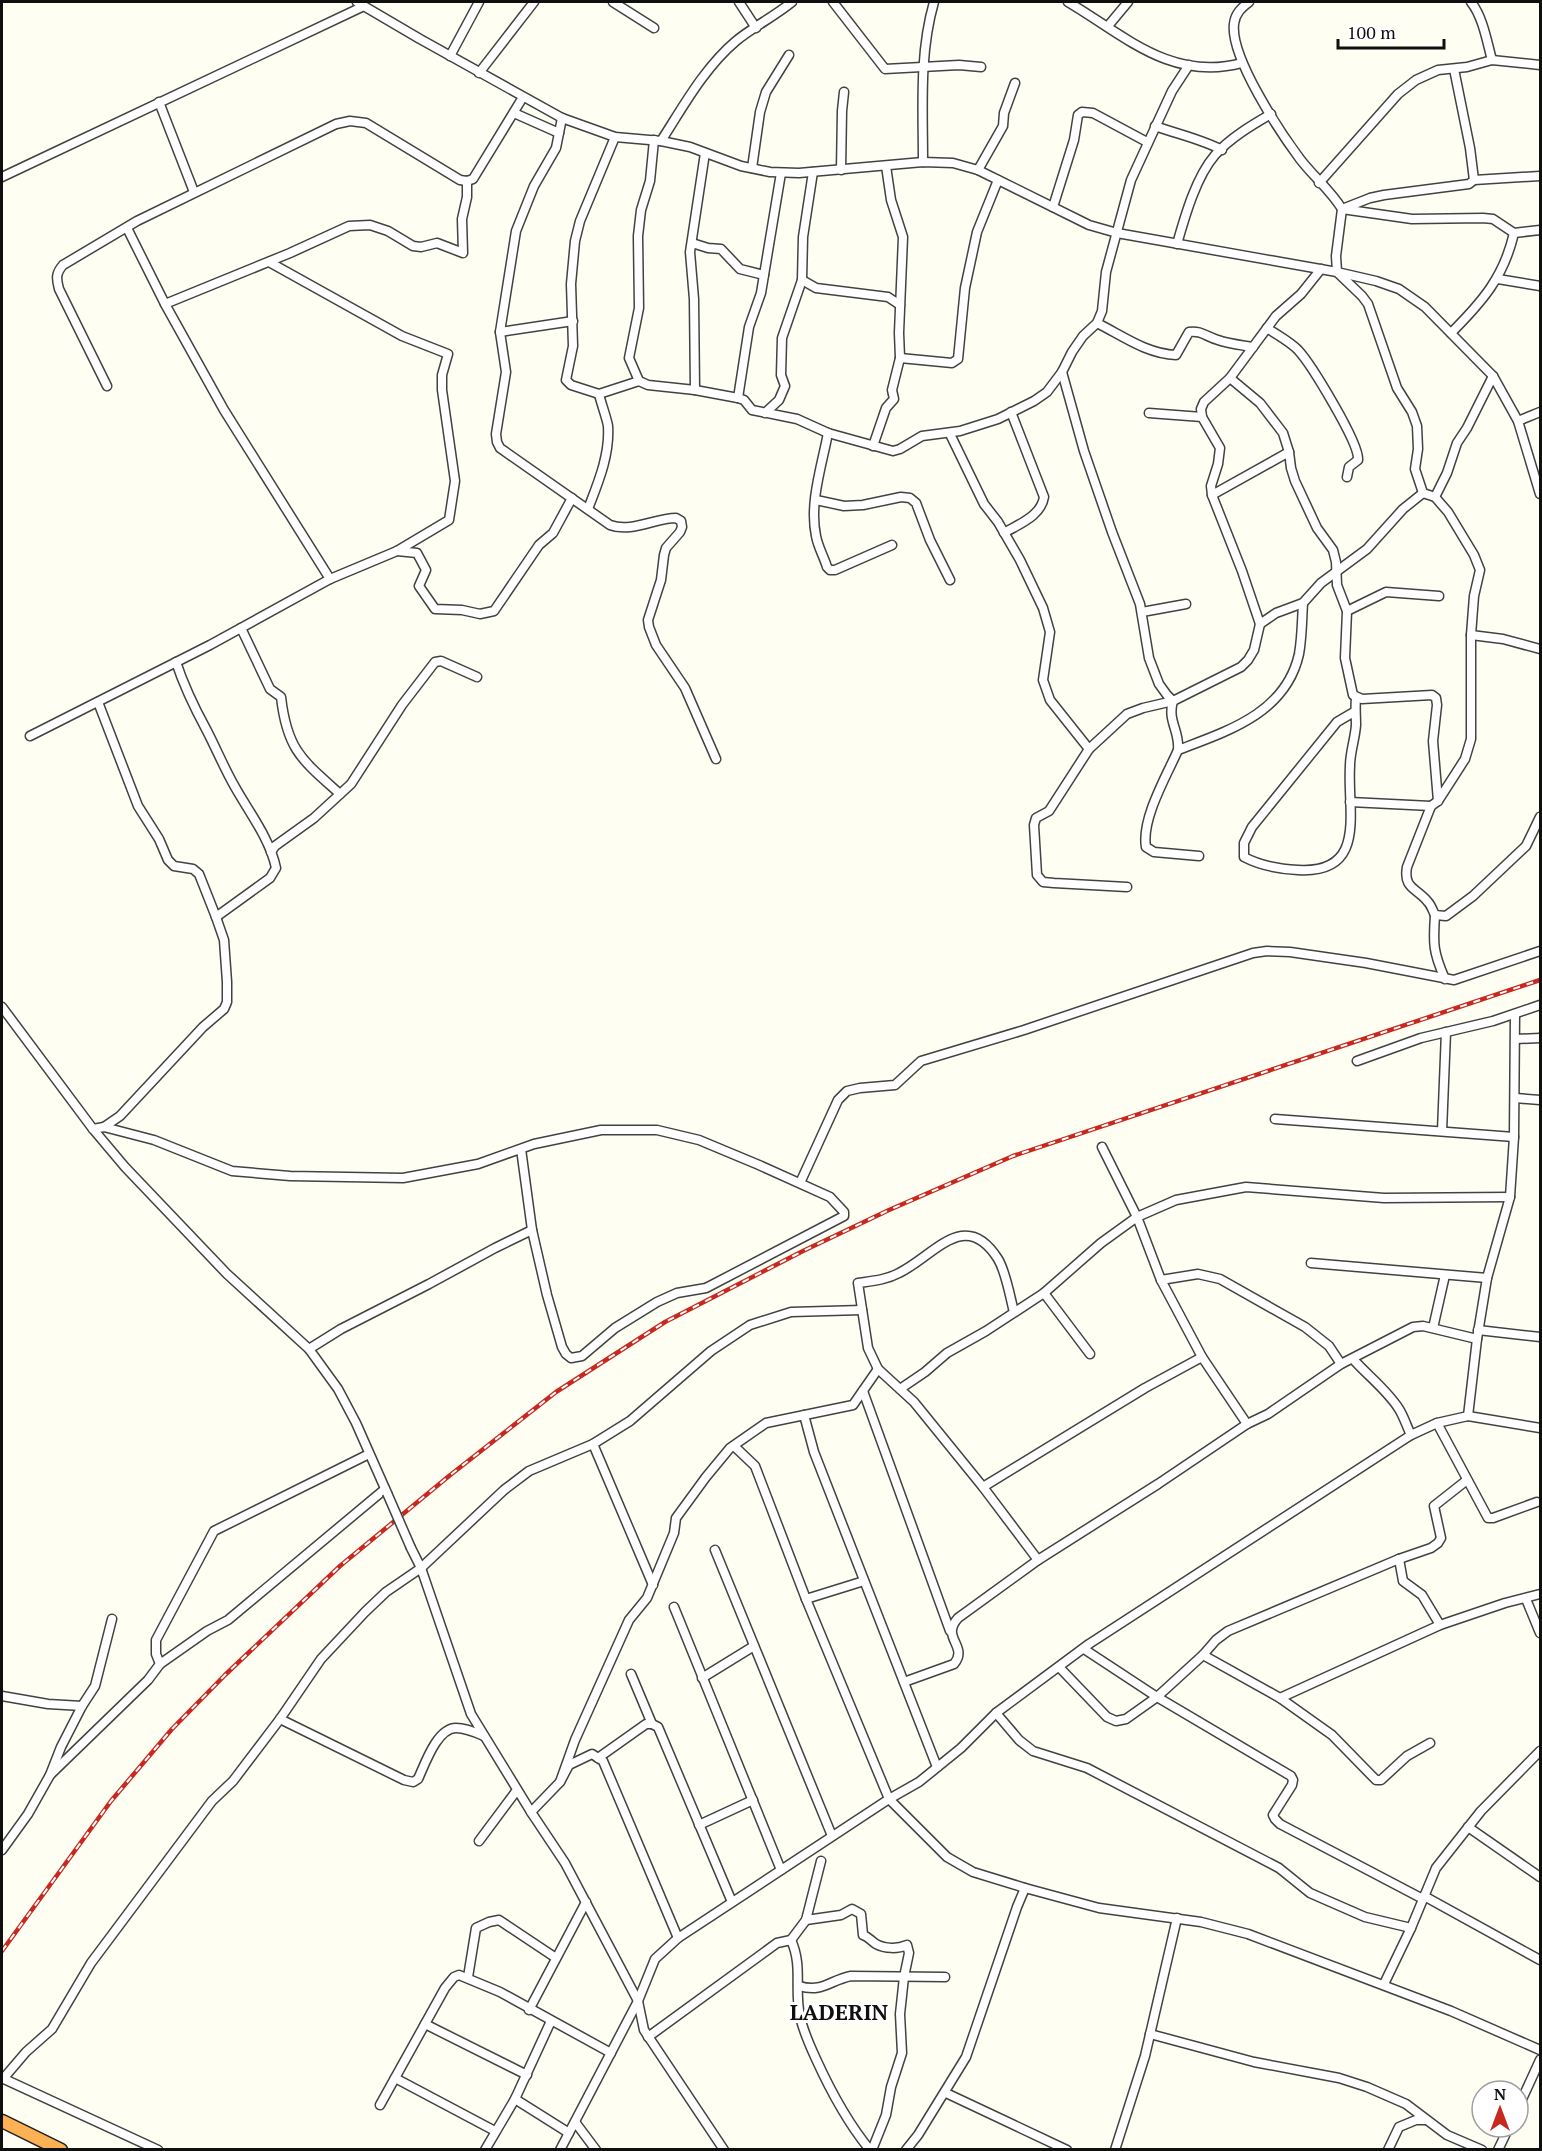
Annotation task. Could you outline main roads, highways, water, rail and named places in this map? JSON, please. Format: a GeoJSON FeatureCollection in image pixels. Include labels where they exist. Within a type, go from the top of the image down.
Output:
{"type":"FeatureCollection","features":[{"type":"Feature","properties":{"kind":"highway"},"geometry":{"type":"LineString","coordinates":[[2,2121],[61,2150]]}},
{"type":"Feature","properties":{"kind":"highway"},"geometry":{"type":"LineString","coordinates":[[2,2130],[42,2150]]}},
{"type":"Feature","properties":{"kind":"railway"},"geometry":{"type":"LineString","coordinates":[[2,1951],[111,1801],[172,1729],[225,1675],[340,1566],[449,1476],[556,1392],[665,1322],[803,1251],[889,1210],[1013,1156],[1540,980]]}},
{"type":"Feature","properties":{"kind":"district","name":"LADERIN"},"geometry":{"type":"Point","coordinates":[839,2012]}}]}
